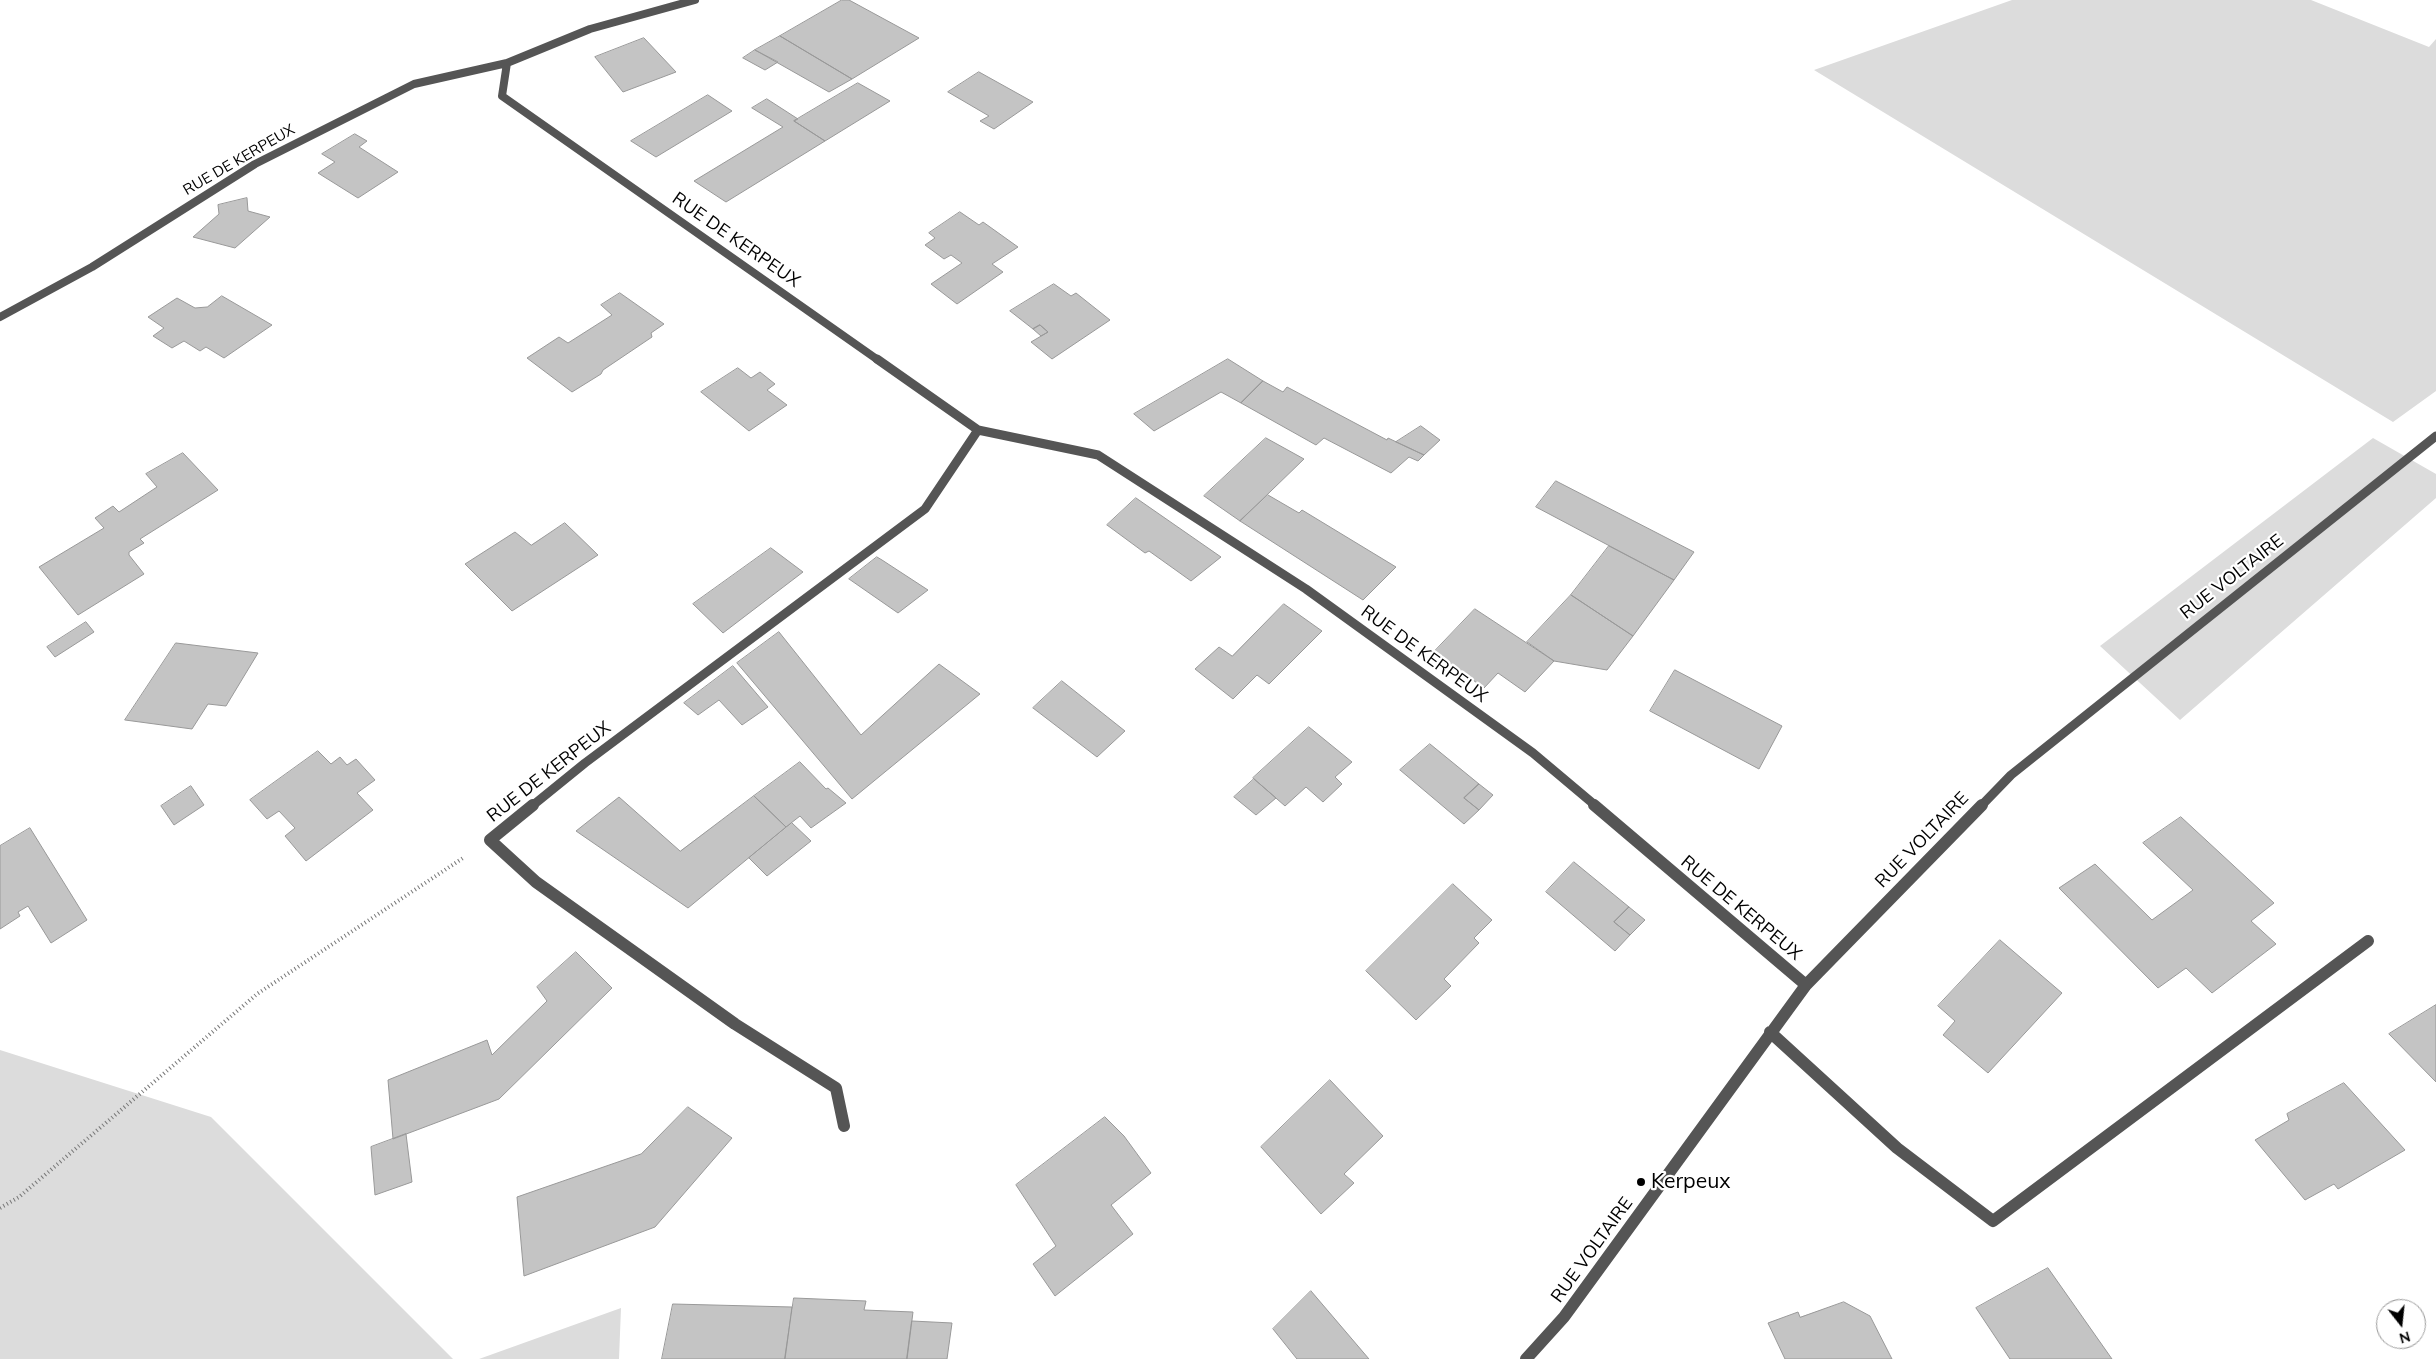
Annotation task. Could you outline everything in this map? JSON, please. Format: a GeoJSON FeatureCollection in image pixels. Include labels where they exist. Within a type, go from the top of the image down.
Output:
{"type":"FeatureCollection","features":[{"type":"Feature","properties":{"kind":"street","name":"RUE DE KERPEUX"},"geometry":{"type":"LineString","coordinates":[[0,317],[92,267],[255,164],[414,84],[507,64],[590,29],[695,0]]}},
{"type":"Feature","properties":{"kind":"street","name":"RUE DE KERPEUX"},"geometry":{"type":"LineString","coordinates":[[507,64],[502,96],[978,430],[1098,455],[1306,589],[1533,753],[1806,985]]}},
{"type":"Feature","properties":{"kind":"street","name":"RUE DE KERPEUX"},"geometry":{"type":"LineString","coordinates":[[844,1126],[836,1088],[734,1024],[552,893],[490,840],[585,763],[925,509],[978,430]]}},
{"type":"Feature","properties":{"kind":"street","name":"RUE VOLTAIRE"},"geometry":{"type":"LineString","coordinates":[[1526,1359],[1564,1317],[1806,985],[2011,775],[2436,436]]}},
{"type":"Feature","properties":{"kind":"street"},"geometry":{"type":"LineString","coordinates":[[1770,1032],[1897,1148],[1993,1221],[2368,942]]}},
{"type":"Feature","properties":{"kind":"path"},"geometry":{"type":"LineString","coordinates":[[0,1208],[19,1197],[257,994],[490,840]]}},
{"type":"Feature","properties":{"kind":"shaded area"},"geometry":{"type":"Polygon","coordinates":[[[2012,0],[2311,0],[2429,47],[2436,39],[2436,391],[2393,422],[1814,70],[2012,0]]]}},
{"type":"Feature","properties":{"kind":"shaded area"},"geometry":{"type":"Polygon","coordinates":[[[2373,438],[2436,474],[2436,498],[2180,720],[2100,646],[2373,438]]]}},
{"type":"Feature","properties":{"kind":"shaded area"},"geometry":{"type":"Polygon","coordinates":[[[0,1050],[211,1117],[453,1359],[0,1359],[0,1050]]]}},
{"type":"Feature","properties":{"kind":"shaded area"},"geometry":{"type":"Polygon","coordinates":[[[621,1308],[619,1359],[479,1359],[621,1308]]]}},
{"type":"Feature","properties":{"kind":"building"},"geometry":{"type":"Polygon","coordinates":[[[842,0],[849,0],[919,38],[852,79],[780,36],[842,0]]]}},
{"type":"Feature","properties":{"kind":"building"},"geometry":{"type":"Polygon","coordinates":[[[780,36],[852,79],[829,92],[755,50],[780,36]]]}},
{"type":"Feature","properties":{"kind":"building"},"geometry":{"type":"Polygon","coordinates":[[[644,38],[676,72],[623,92],[595,57],[644,38]]]}},
{"type":"Feature","properties":{"kind":"building"},"geometry":{"type":"Polygon","coordinates":[[[755,50],[778,62],[765,70],[743,58],[755,50]]]}},
{"type":"Feature","properties":{"kind":"building"},"geometry":{"type":"Polygon","coordinates":[[[979,72],[1033,102],[994,129],[980,121],[989,116],[948,92],[979,72]]]}},
{"type":"Feature","properties":{"kind":"building"},"geometry":{"type":"Polygon","coordinates":[[[858,83],[890,101],[825,141],[794,121],[858,83]]]}},
{"type":"Feature","properties":{"kind":"building"},"geometry":{"type":"Polygon","coordinates":[[[708,95],[732,111],[656,157],[631,141],[708,95]]]}},
{"type":"Feature","properties":{"kind":"building"},"geometry":{"type":"Polygon","coordinates":[[[767,99],[798,119],[794,121],[825,141],[726,202],[694,181],[783,127],[752,108],[767,99]]]}},
{"type":"Feature","properties":{"kind":"building"},"geometry":{"type":"Polygon","coordinates":[[[355,134],[367,141],[359,147],[398,172],[358,198],[318,173],[335,162],[322,154],[355,134]]]}},
{"type":"Feature","properties":{"kind":"building"},"geometry":{"type":"Polygon","coordinates":[[[247,198],[248,211],[270,217],[235,248],[193,237],[219,214],[218,205],[247,198]]]}},
{"type":"Feature","properties":{"kind":"building"},"geometry":{"type":"Polygon","coordinates":[[[960,212],[979,225],[983,222],[1018,247],[992,264],[1003,272],[957,304],[931,284],[962,263],[951,255],[944,259],[925,245],[935,238],[929,233],[960,212]]]}},
{"type":"Feature","properties":{"kind":"building"},"geometry":{"type":"Polygon","coordinates":[[[1054,284],[1071,296],[1076,293],[1110,320],[1052,359],[1031,342],[1048,332],[1040,325],[1033,329],[1010,311],[1054,284]]]}},
{"type":"Feature","properties":{"kind":"building"},"geometry":{"type":"Polygon","coordinates":[[[620,293],[664,324],[651,333],[652,337],[603,370],[601,374],[572,392],[527,358],[559,337],[568,343],[612,315],[601,305],[620,293]]]}},
{"type":"Feature","properties":{"kind":"building"},"geometry":{"type":"Polygon","coordinates":[[[222,296],[272,325],[224,358],[206,347],[200,351],[184,341],[172,348],[153,336],[164,328],[148,317],[177,298],[195,308],[207,307],[222,296]]]}},
{"type":"Feature","properties":{"kind":"building"},"geometry":{"type":"Polygon","coordinates":[[[1040,325],[1048,332],[1041,336],[1033,329],[1040,325]]]}},
{"type":"Feature","properties":{"kind":"building"},"geometry":{"type":"Polygon","coordinates":[[[1228,359],[1263,381],[1241,403],[1221,392],[1154,431],[1134,414],[1228,359]]]}},
{"type":"Feature","properties":{"kind":"building"},"geometry":{"type":"Polygon","coordinates":[[[738,368],[751,378],[760,372],[775,384],[767,390],[787,405],[749,431],[701,392],[738,368]]]}},
{"type":"Feature","properties":{"kind":"building"},"geometry":{"type":"Polygon","coordinates":[[[1263,381],[1283,392],[1287,387],[1387,440],[1388,438],[1424,455],[1418,461],[1409,457],[1391,473],[1324,438],[1316,445],[1241,403],[1263,381]]]}},
{"type":"Feature","properties":{"kind":"building"},"geometry":{"type":"Polygon","coordinates":[[[1421,426],[1440,440],[1424,455],[1396,442],[1421,426]]]}},
{"type":"Feature","properties":{"kind":"building"},"geometry":{"type":"Polygon","coordinates":[[[1266,438],[1304,459],[1240,521],[1204,496],[1266,438]]]}},
{"type":"Feature","properties":{"kind":"building"},"geometry":{"type":"Polygon","coordinates":[[[183,453],[218,490],[140,539],[144,543],[129,552],[129,555],[144,574],[78,615],[39,567],[104,528],[95,518],[113,506],[119,512],[157,487],[146,474],[183,453]]]}},
{"type":"Feature","properties":{"kind":"building"},"geometry":{"type":"Polygon","coordinates":[[[1556,481],[1694,552],[1674,580],[1536,507],[1556,481]]]}},
{"type":"Feature","properties":{"kind":"building"},"geometry":{"type":"Polygon","coordinates":[[[1268,495],[1299,513],[1302,510],[1396,567],[1363,600],[1240,521],[1268,495]]]}},
{"type":"Feature","properties":{"kind":"building"},"geometry":{"type":"Polygon","coordinates":[[[1136,498],[1221,557],[1191,581],[1149,551],[1145,553],[1107,525],[1136,498]]]}},
{"type":"Feature","properties":{"kind":"building"},"geometry":{"type":"Polygon","coordinates":[[[565,523],[598,555],[512,611],[465,564],[515,532],[531,545],[565,523]]]}},
{"type":"Feature","properties":{"kind":"building"},"geometry":{"type":"Polygon","coordinates":[[[1609,546],[1674,580],[1633,636],[1571,595],[1609,546]]]}},
{"type":"Feature","properties":{"kind":"building"},"geometry":{"type":"Polygon","coordinates":[[[771,548],[803,572],[723,633],[693,604],[771,548]]]}},
{"type":"Feature","properties":{"kind":"building"},"geometry":{"type":"Polygon","coordinates":[[[877,557],[928,590],[898,613],[849,579],[877,557]]]}},
{"type":"Feature","properties":{"kind":"building"},"geometry":{"type":"Polygon","coordinates":[[[1571,595],[1633,636],[1607,670],[1554,661],[1527,642],[1571,595]]]}},
{"type":"Feature","properties":{"kind":"building"},"geometry":{"type":"Polygon","coordinates":[[[1284,604],[1322,631],[1269,684],[1257,675],[1233,699],[1195,669],[1219,647],[1232,656],[1284,604]]]}},
{"type":"Feature","properties":{"kind":"building"},"geometry":{"type":"Polygon","coordinates":[[[1475,609],[1554,661],[1525,692],[1498,673],[1484,688],[1434,652],[1475,609]]]}},
{"type":"Feature","properties":{"kind":"building"},"geometry":{"type":"Polygon","coordinates":[[[86,622],[94,632],[55,657],[47,647],[86,622]]]}},
{"type":"Feature","properties":{"kind":"building"},"geometry":{"type":"Polygon","coordinates":[[[779,632],[861,735],[939,664],[980,694],[852,799],[737,663],[779,632]]]}},
{"type":"Feature","properties":{"kind":"building"},"geometry":{"type":"Polygon","coordinates":[[[176,643],[258,653],[226,706],[208,704],[192,729],[125,720],[176,643]]]}},
{"type":"Feature","properties":{"kind":"building"},"geometry":{"type":"Polygon","coordinates":[[[733,666],[768,707],[742,725],[719,700],[698,715],[684,703],[733,666]]]}},
{"type":"Feature","properties":{"kind":"building"},"geometry":{"type":"Polygon","coordinates":[[[1675,670],[1782,726],[1759,769],[1650,711],[1675,670]]]}},
{"type":"Feature","properties":{"kind":"building"},"geometry":{"type":"Polygon","coordinates":[[[1062,681],[1125,731],[1097,757],[1033,708],[1062,681]]]}},
{"type":"Feature","properties":{"kind":"building"},"geometry":{"type":"Polygon","coordinates":[[[1309,727],[1352,762],[1335,777],[1342,784],[1323,802],[1306,787],[1285,806],[1253,778],[1309,727]]]}},
{"type":"Feature","properties":{"kind":"building"},"geometry":{"type":"Polygon","coordinates":[[[1430,744],[1479,784],[1464,798],[1479,810],[1464,824],[1400,770],[1430,744]]]}},
{"type":"Feature","properties":{"kind":"building"},"geometry":{"type":"Polygon","coordinates":[[[318,751],[331,764],[340,757],[347,765],[356,759],[375,780],[357,793],[373,810],[306,861],[285,836],[295,828],[279,811],[267,819],[250,800],[318,751]]]}},
{"type":"Feature","properties":{"kind":"building"},"geometry":{"type":"Polygon","coordinates":[[[800,762],[826,789],[828,788],[846,803],[811,828],[800,816],[786,827],[754,796],[800,762]]]}},
{"type":"Feature","properties":{"kind":"building"},"geometry":{"type":"Polygon","coordinates":[[[1254,779],[1276,798],[1256,815],[1234,797],[1254,779]]]}},
{"type":"Feature","properties":{"kind":"building"},"geometry":{"type":"Polygon","coordinates":[[[1479,784],[1493,795],[1479,810],[1464,798],[1479,784]]]}},
{"type":"Feature","properties":{"kind":"building"},"geometry":{"type":"Polygon","coordinates":[[[191,786],[204,805],[174,825],[161,806],[191,786]]]}},
{"type":"Feature","properties":{"kind":"building"},"geometry":{"type":"Polygon","coordinates":[[[754,796],[786,827],[688,908],[576,831],[619,797],[680,851],[754,796]]]}},
{"type":"Feature","properties":{"kind":"building"},"geometry":{"type":"Polygon","coordinates":[[[2181,817],[2274,903],[2251,921],[2276,944],[2212,993],[2186,968],[2158,988],[2059,888],[2095,864],[2152,920],[2193,890],[2143,843],[2181,817]]]}},
{"type":"Feature","properties":{"kind":"building"},"geometry":{"type":"Polygon","coordinates":[[[792,823],[811,841],[767,876],[749,858],[792,823]]]}},
{"type":"Feature","properties":{"kind":"building"},"geometry":{"type":"Polygon","coordinates":[[[30,828],[87,920],[51,943],[28,906],[18,912],[20,916],[0,929],[0,846],[30,828]]]}},
{"type":"Feature","properties":{"kind":"building"},"geometry":{"type":"Polygon","coordinates":[[[1574,862],[1629,907],[1614,922],[1630,935],[1615,951],[1546,892],[1574,862]]]}},
{"type":"Feature","properties":{"kind":"building"},"geometry":{"type":"Polygon","coordinates":[[[1453,884],[1492,920],[1474,938],[1479,943],[1444,979],[1451,986],[1416,1020],[1366,971],[1453,884]]]}},
{"type":"Feature","properties":{"kind":"building"},"geometry":{"type":"Polygon","coordinates":[[[1629,907],[1645,920],[1630,935],[1614,922],[1629,907]]]}},
{"type":"Feature","properties":{"kind":"building"},"geometry":{"type":"Polygon","coordinates":[[[2000,940],[2062,993],[1988,1073],[1943,1035],[1955,1021],[1938,1006],[2000,940]]]}},
{"type":"Feature","properties":{"kind":"building"},"geometry":{"type":"Polygon","coordinates":[[[576,952],[612,988],[499,1099],[393,1139],[388,1080],[487,1040],[492,1055],[547,1001],[537,987],[576,952]]]}},
{"type":"Feature","properties":{"kind":"building"},"geometry":{"type":"Polygon","coordinates":[[[2436,1005],[2436,1082],[2389,1034],[2436,1005]]]}},
{"type":"Feature","properties":{"kind":"building"},"geometry":{"type":"Polygon","coordinates":[[[1330,1080],[1383,1136],[1344,1174],[1354,1183],[1321,1214],[1261,1147],[1330,1080]]]}},
{"type":"Feature","properties":{"kind":"building"},"geometry":{"type":"Polygon","coordinates":[[[2344,1083],[2405,1150],[2338,1189],[2334,1184],[2305,1200],[2255,1140],[2289,1120],[2287,1114],[2344,1083]]]}},
{"type":"Feature","properties":{"kind":"building"},"geometry":{"type":"Polygon","coordinates":[[[688,1107],[732,1138],[655,1227],[524,1276],[517,1197],[641,1154],[688,1107]]]}},
{"type":"Feature","properties":{"kind":"building"},"geometry":{"type":"Polygon","coordinates":[[[1105,1117],[1124,1136],[1151,1173],[1111,1205],[1133,1234],[1055,1296],[1033,1264],[1056,1246],[1016,1185],[1105,1117]]]}},
{"type":"Feature","properties":{"kind":"building"},"geometry":{"type":"Polygon","coordinates":[[[406,1134],[412,1182],[375,1195],[371,1147],[406,1134]]]}},
{"type":"Feature","properties":{"kind":"building"},"geometry":{"type":"Polygon","coordinates":[[[2048,1268],[2112,1359],[2010,1359],[1976,1308],[2048,1268]]]}},
{"type":"Feature","properties":{"kind":"building"},"geometry":{"type":"Polygon","coordinates":[[[1311,1291],[1369,1359],[1297,1359],[1273,1329],[1311,1291]]]}},
{"type":"Feature","properties":{"kind":"building"},"geometry":{"type":"Polygon","coordinates":[[[794,1298],[866,1301],[864,1310],[913,1312],[907,1359],[785,1359],[794,1298]]]}},
{"type":"Feature","properties":{"kind":"building"},"geometry":{"type":"Polygon","coordinates":[[[1844,1302],[1870,1316],[1892,1359],[1785,1359],[1768,1323],[1798,1312],[1800,1317],[1844,1302]]]}},
{"type":"Feature","properties":{"kind":"building"},"geometry":{"type":"Polygon","coordinates":[[[673,1304],[792,1307],[785,1359],[662,1359],[673,1304]]]}},
{"type":"Feature","properties":{"kind":"building"},"geometry":{"type":"Polygon","coordinates":[[[912,1321],[952,1323],[947,1359],[907,1359],[912,1321]]]}},
{"type":"Feature","properties":{"kind":"place","name":"Kerpeux"},"geometry":{"type":"Point","coordinates":[1641,1182]}}]}
